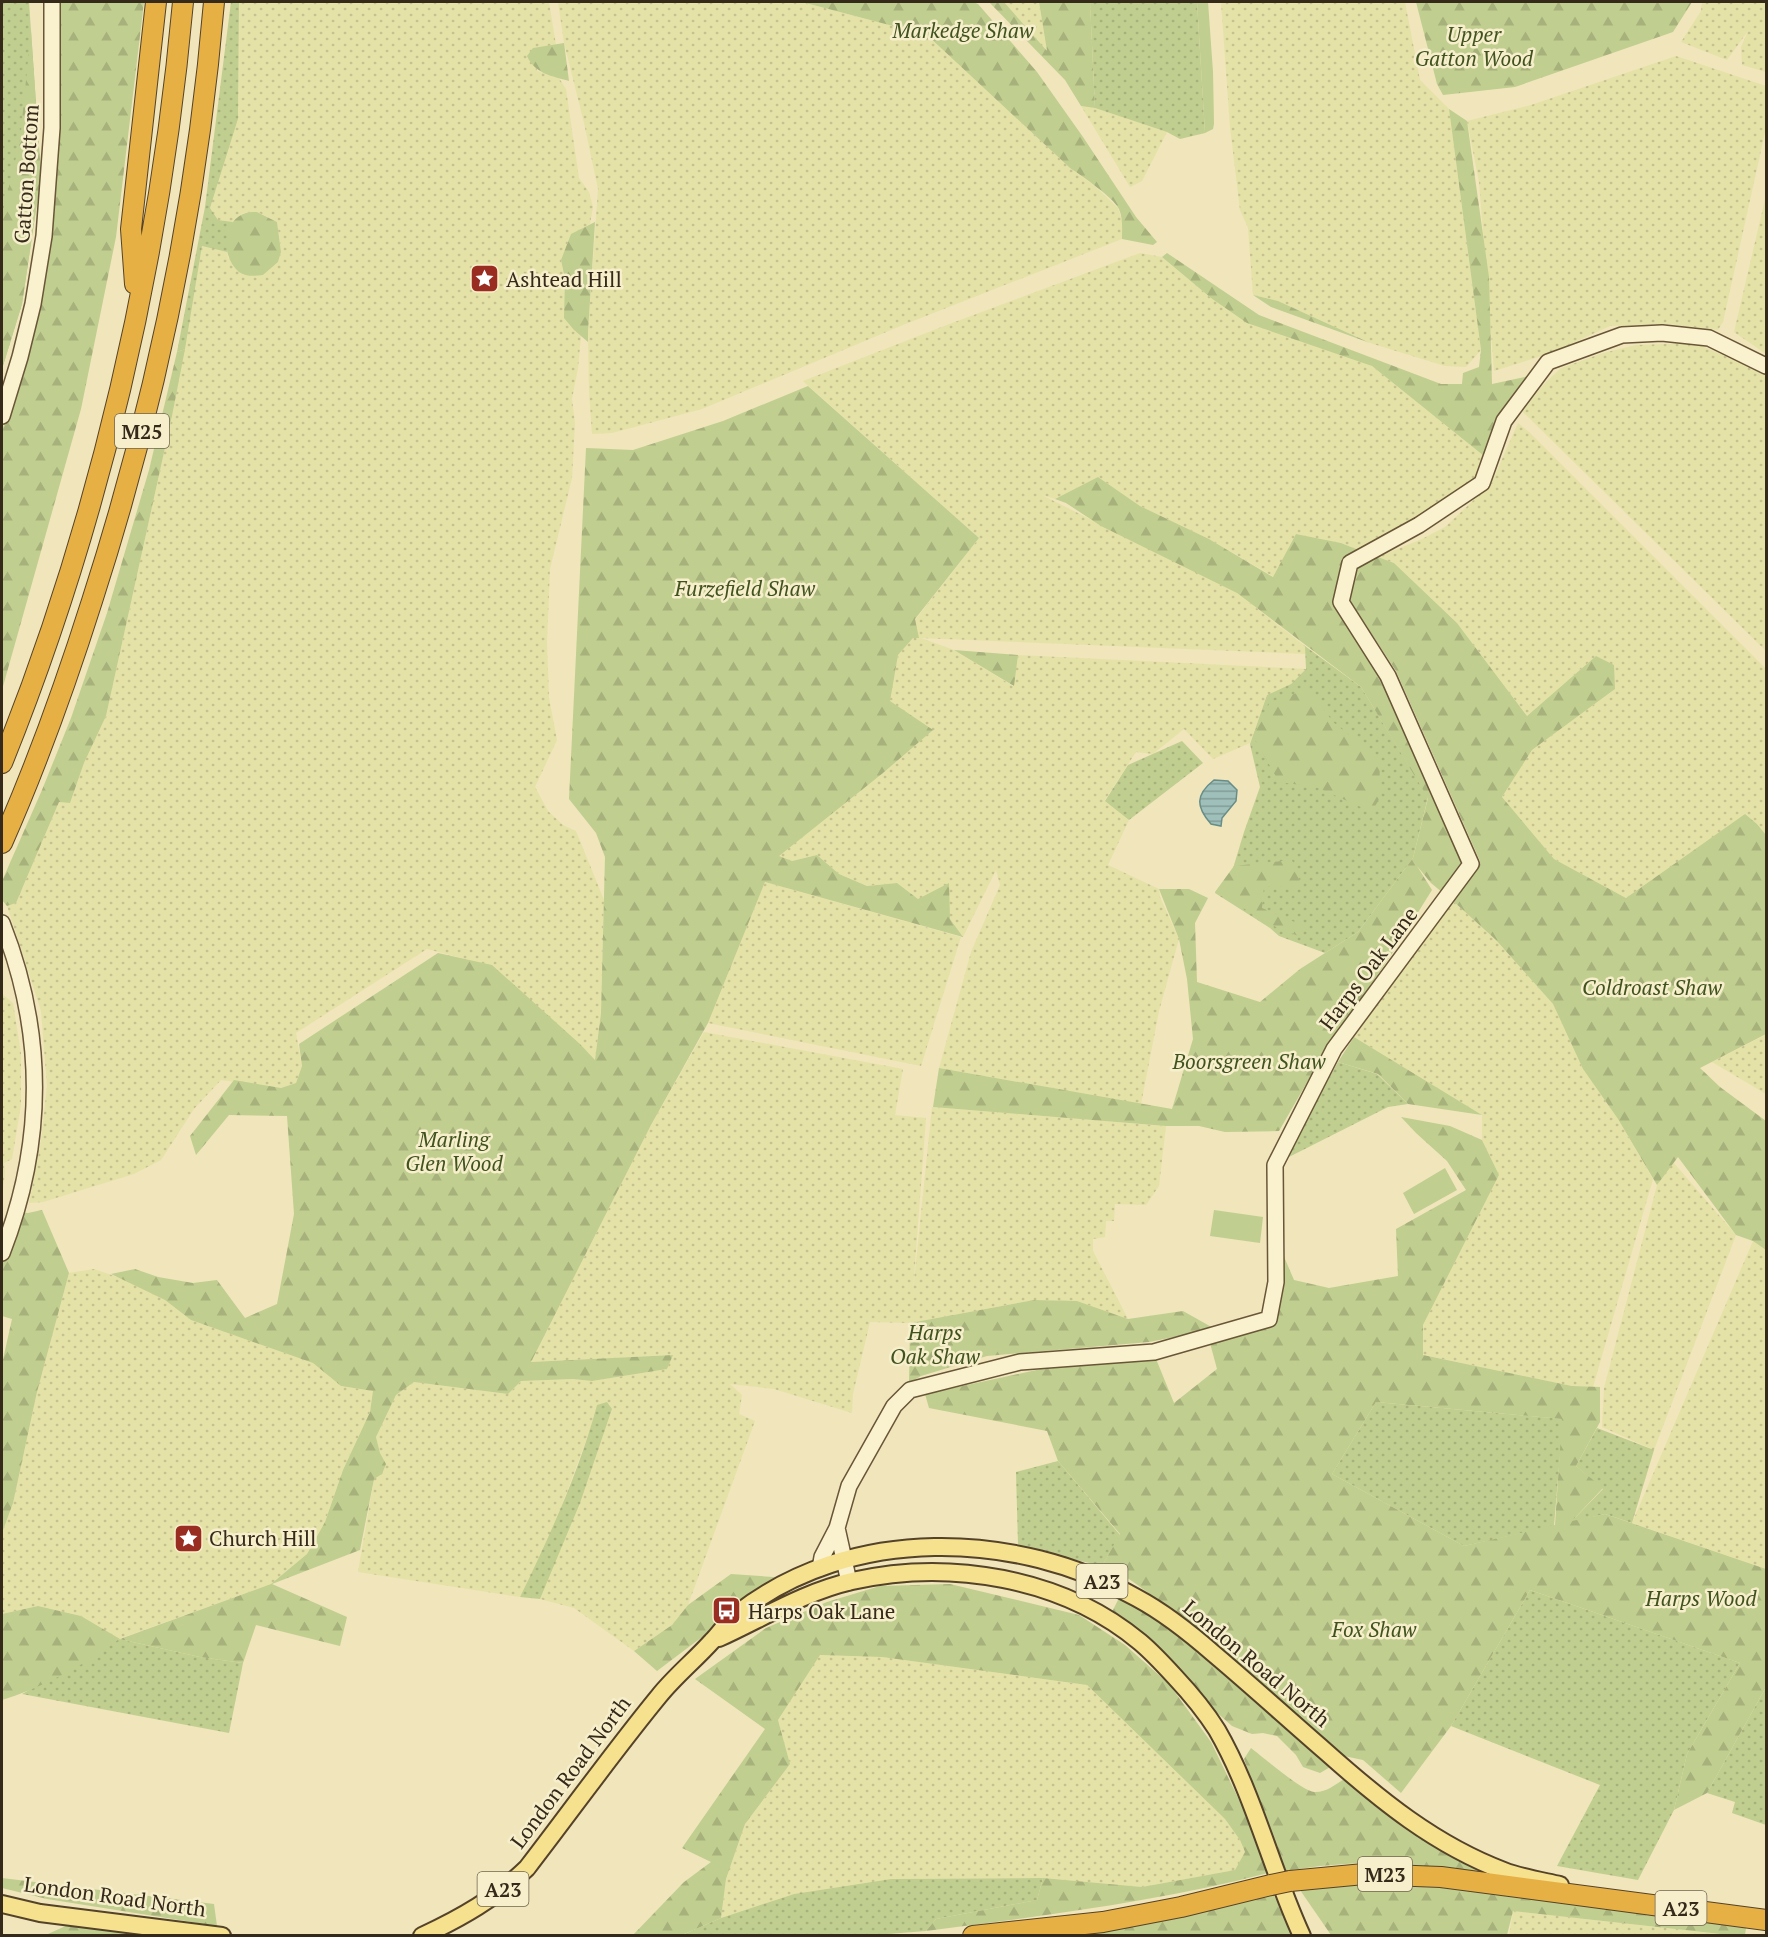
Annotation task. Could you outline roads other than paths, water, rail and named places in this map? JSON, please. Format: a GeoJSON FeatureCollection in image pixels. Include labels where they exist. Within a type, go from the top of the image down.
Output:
{"type":"FeatureCollection","features":[{"type":"Feature","properties":{"kind":"highway","name":"M25"},"geometry":{"type":"LineString","coordinates":[[137,308],[131,229],[156,2]]}},
{"type":"Feature","properties":{"kind":"highway","name":"M25"},"geometry":{"type":"LineString","coordinates":[[2,763],[41,658],[73,560],[114,410],[137,308],[163,165],[183,2]]}},
{"type":"Feature","properties":{"kind":"highway","name":"M25"},"geometry":{"type":"LineString","coordinates":[[2,843],[46,733],[82,633],[114,533],[141,433],[165,329],[185,226],[204,101],[214,2]]}},
{"type":"Feature","properties":{"kind":"highway","name":"M23"},"geometry":{"type":"LineString","coordinates":[[973,1935],[1103,1922],[1181,1907],[1281,1883],[1352,1875],[1403,1874],[1441,1877],[1598,1899]]}},
{"type":"Feature","properties":{"kind":"highway","name":"London Road North"},"geometry":{"type":"LineString","coordinates":[[1598,1899],[1767,1920]]}},
{"type":"Feature","properties":{"kind":"main road","name":"London Road North"},"geometry":{"type":"LineString","coordinates":[[422,1935],[451,1923],[479,1906],[508,1886],[527,1868],[660,1693],[734,1616],[754,1601],[820,1568],[844,1560],[898,1549],[940,1546],[994,1550],[1047,1562],[1115,1587],[1156,1609],[1196,1639],[1369,1790],[1425,1832],[1467,1855],[1508,1872],[1576,1889],[1598,1899]]}},
{"type":"Feature","properties":{"kind":"main road","name":"London Road North"},"geometry":{"type":"LineString","coordinates":[[712,1641],[792,1602],[849,1582],[917,1571],[991,1577],[1041,1589],[1102,1616],[1138,1640],[1183,1685],[1212,1722],[1238,1775],[1302,1935]]}},
{"type":"Feature","properties":{"kind":"main road","name":"London Road North"},"geometry":{"type":"LineString","coordinates":[[2,1904],[40,1913],[222,1935]]}},
{"type":"Feature","properties":{"kind":"street","name":"Gatton Bottom"},"geometry":{"type":"LineString","coordinates":[[2,417],[33,304],[44,236],[51,137],[51,2]]}},
{"type":"Feature","properties":{"kind":"street","name":"Harps Oak Lane"},"geometry":{"type":"LineString","coordinates":[[849,1582],[837,1528],[849,1486],[894,1406],[910,1390],[1020,1362],[1154,1352],[1269,1319],[1276,1282],[1275,1165],[1334,1049],[1471,864],[1388,676],[1341,602],[1350,563],[1419,525],[1482,483],[1504,421],[1548,362],[1622,335],[1662,333],[1709,338],[1767,366]]}},
{"type":"Feature","properties":{"kind":"street"},"geometry":{"type":"LineString","coordinates":[[2,923],[24,993],[35,1073],[34,1109],[27,1158],[16,1212],[2,1253]]}},
{"type":"Feature","properties":{"kind":"street"},"geometry":{"type":"LineString","coordinates":[[820,1568],[822,1557],[837,1528]]}},
{"type":"Feature","properties":{"kind":"water"},"geometry":{"type":"Polygon","coordinates":[[[1214,780],[1228,781],[1237,790],[1236,801],[1222,818],[1221,826],[1211,824],[1200,807],[1203,791],[1214,780]]]}},
{"type":"Feature","properties":{"kind":"place","name":"Ashtead Hill"},"geometry":{"type":"Point","coordinates":[485,279]}},
{"type":"Feature","properties":{"kind":"place","name":"Church Hill"},"geometry":{"type":"Point","coordinates":[188,1538]}},
{"type":"Feature","properties":{"kind":"place","name":"Harps Oak Lane"},"geometry":{"type":"Point","coordinates":[727,1611]}},
{"type":"Feature","properties":{"kind":"park label","name":"Markedge Shaw"},"geometry":{"type":"Point","coordinates":[963,30]}},
{"type":"Feature","properties":{"kind":"park label","name":"Upper Gatton Wood"},"geometry":{"type":"Point","coordinates":[1474,46]}},
{"type":"Feature","properties":{"kind":"park label","name":"Furzefield Shaw"},"geometry":{"type":"Point","coordinates":[745,588]}},
{"type":"Feature","properties":{"kind":"park label","name":"Coldroast Shaw"},"geometry":{"type":"Point","coordinates":[1652,987]}},
{"type":"Feature","properties":{"kind":"park label","name":"Boorsgreen Shaw"},"geometry":{"type":"Point","coordinates":[1249,1061]}},
{"type":"Feature","properties":{"kind":"park label","name":"Marling Glen Wood"},"geometry":{"type":"Point","coordinates":[454,1151]}},
{"type":"Feature","properties":{"kind":"park label","name":"Harps Oak Shaw"},"geometry":{"type":"Point","coordinates":[935,1344]}},
{"type":"Feature","properties":{"kind":"park label","name":"Harps Wood"},"geometry":{"type":"Point","coordinates":[1701,1598]}},
{"type":"Feature","properties":{"kind":"park label","name":"Fox Shaw"},"geometry":{"type":"Point","coordinates":[1374,1629]}}]}
